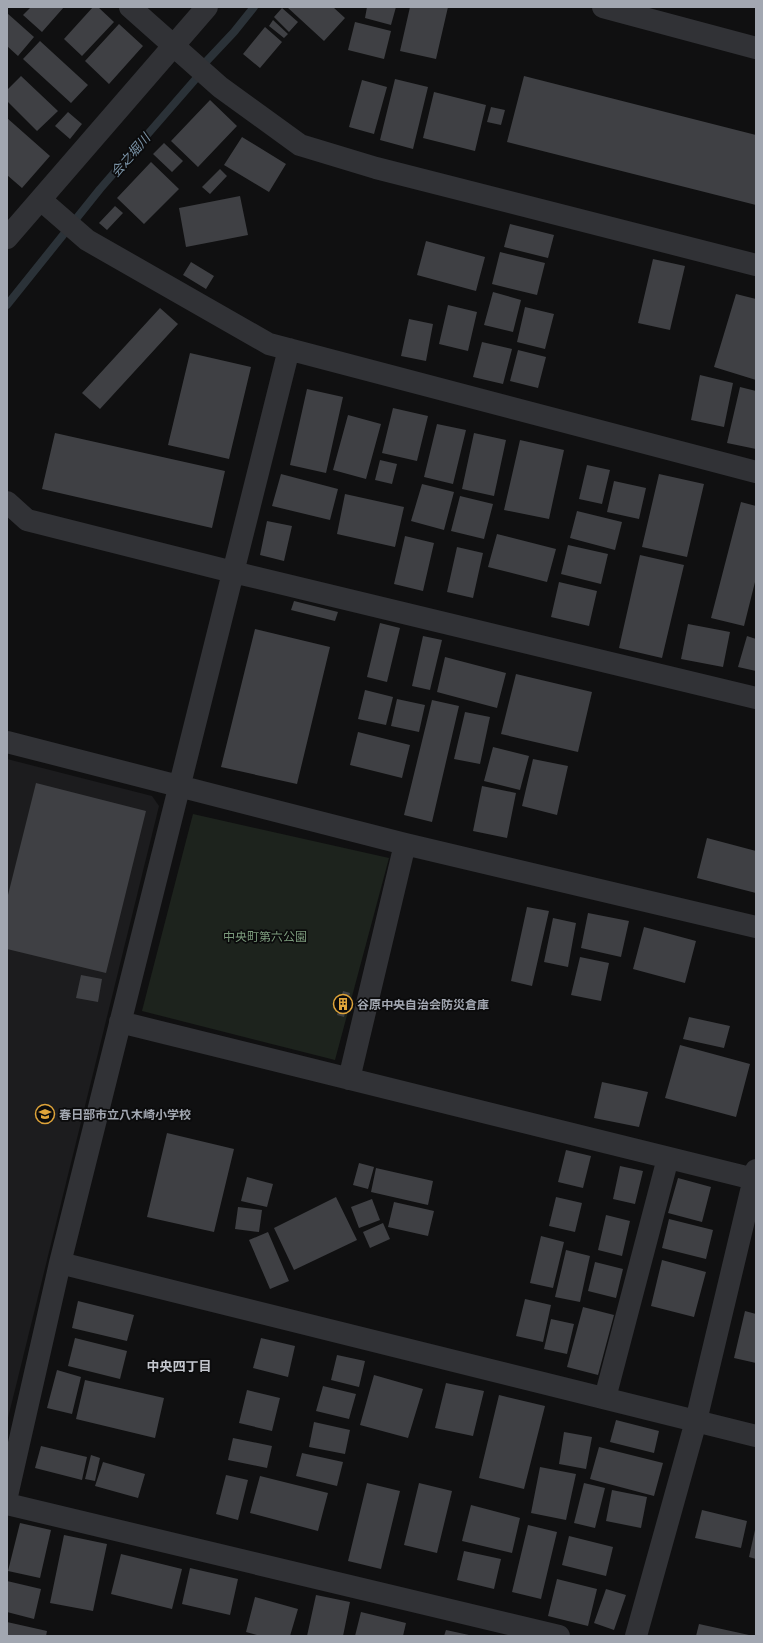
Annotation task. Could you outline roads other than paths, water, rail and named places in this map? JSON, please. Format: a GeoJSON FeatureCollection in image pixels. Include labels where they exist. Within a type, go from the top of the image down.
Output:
{"type":"FeatureCollection","features":[{"type":"Feature","properties":{"kind":"street"},"geometry":{"type":"LineString","coordinates":[[130,7],[220,87],[300,145],[376,168],[756,265]]}},
{"type":"Feature","properties":{"kind":"street"},"geometry":{"type":"LineString","coordinates":[[7,238],[46,205],[179,49],[207,7]]}},
{"type":"Feature","properties":{"kind":"street"},"geometry":{"type":"LineString","coordinates":[[604,7],[756,48]]}},
{"type":"Feature","properties":{"kind":"street"},"geometry":{"type":"LineString","coordinates":[[46,205],[87,240],[269,344],[756,472]]}},
{"type":"Feature","properties":{"kind":"street"},"geometry":{"type":"LineString","coordinates":[[7,1496],[60,1263],[290,349]]}},
{"type":"Feature","properties":{"kind":"street"},"geometry":{"type":"LineString","coordinates":[[7,502],[27,520],[234,572],[756,698]]}},
{"type":"Feature","properties":{"kind":"street"},"geometry":{"type":"LineString","coordinates":[[7,742],[405,844],[756,928]]}},
{"type":"Feature","properties":{"kind":"street"},"geometry":{"type":"LineString","coordinates":[[349,1079],[405,844]]}},
{"type":"Feature","properties":{"kind":"street"},"geometry":{"type":"LineString","coordinates":[[120,1022],[668,1158],[755,1175],[696,1421],[655,1580],[636,1636]]}},
{"type":"Feature","properties":{"kind":"street"},"geometry":{"type":"LineString","coordinates":[[605,1398],[668,1158]]}},
{"type":"Feature","properties":{"kind":"street"},"geometry":{"type":"LineString","coordinates":[[60,1263],[756,1436]]}},
{"type":"Feature","properties":{"kind":"street"},"geometry":{"type":"LineString","coordinates":[[7,1504],[495,1629],[559,1636]]}},
{"type":"Feature","properties":{"kind":"waterway","name":"会之堀川"},"geometry":{"type":"LineString","coordinates":[[7,305],[100,189],[200,74],[202,66],[234,32],[254,7]]}},
{"type":"Feature","properties":{"kind":"place","name":"谷原中央自治会防災倉庫"},"geometry":{"type":"Point","coordinates":[343,1004]}},
{"type":"Feature","properties":{"kind":"place","name":"春日部市立八木崎小学校"},"geometry":{"type":"Point","coordinates":[45,1114]}},
{"type":"Feature","properties":{"kind":"district","name":"中央四丁目"},"geometry":{"type":"Point","coordinates":[179,1366]}},
{"type":"Feature","properties":{"kind":"park label","name":"中央町第六公園"},"geometry":{"type":"Point","coordinates":[265,936]}}]}
